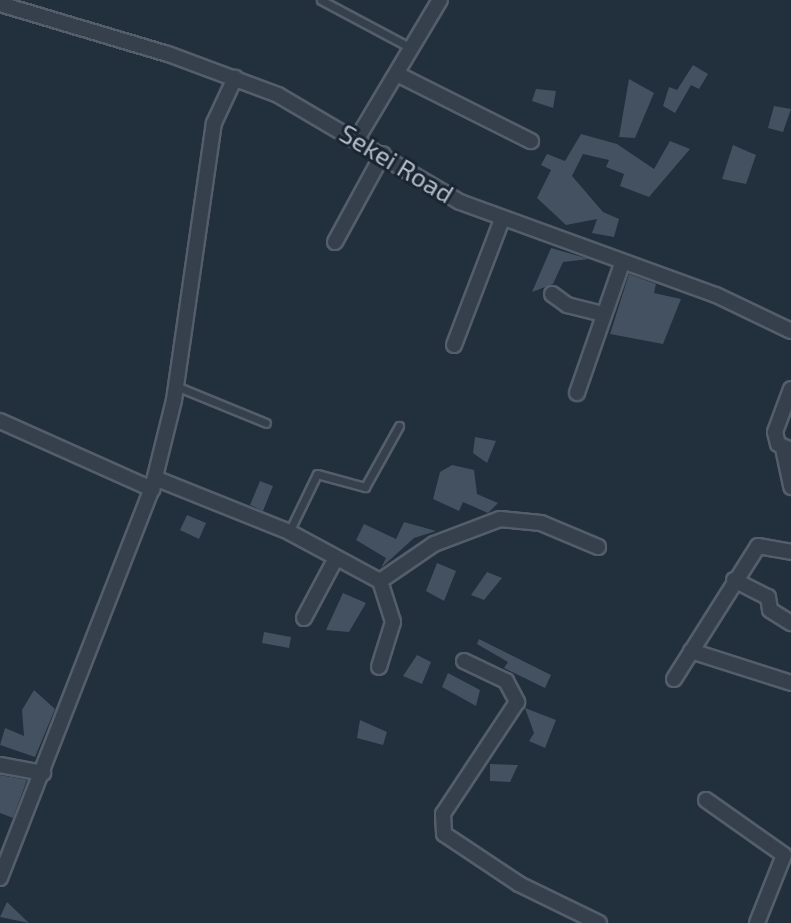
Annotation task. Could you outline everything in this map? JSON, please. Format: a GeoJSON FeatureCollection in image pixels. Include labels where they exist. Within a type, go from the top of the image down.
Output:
{"type":"FeatureCollection","features":[{"type":"Feature","properties":{"kind":"street"},"geometry":{"type":"LineString","coordinates":[[357,139],[414,49],[440,0]]}},
{"type":"Feature","properties":{"kind":"street","name":"Sekei Road"},"geometry":{"type":"LineString","coordinates":[[0,4],[235,78],[357,139],[428,185],[502,219],[716,295],[791,331]]}},
{"type":"Feature","properties":{"kind":"street"},"geometry":{"type":"LineString","coordinates":[[397,74],[531,141]]}},
{"type":"Feature","properties":{"kind":"street"},"geometry":{"type":"LineString","coordinates":[[1,872],[43,773],[154,484],[176,386],[214,123],[235,78]]}},
{"type":"Feature","properties":{"kind":"street"},"geometry":{"type":"LineString","coordinates":[[335,242],[383,154]]}},
{"type":"Feature","properties":{"kind":"street"},"geometry":{"type":"LineString","coordinates":[[454,345],[502,219]]}},
{"type":"Feature","properties":{"kind":"street"},"geometry":{"type":"LineString","coordinates":[[577,393],[602,314],[622,264]]}},
{"type":"Feature","properties":{"kind":"street"},"geometry":{"type":"LineString","coordinates":[[552,294],[567,305],[602,314]]}},
{"type":"Feature","properties":{"kind":"street"},"geometry":{"type":"LineString","coordinates":[[791,389],[775,432],[787,449],[791,487]]}},
{"type":"Feature","properties":{"kind":"street"},"geometry":{"type":"LineString","coordinates":[[0,421],[154,484],[289,532],[335,560],[380,581],[393,622],[379,667]]}},
{"type":"Feature","properties":{"kind":"street"},"geometry":{"type":"LineString","coordinates":[[380,581],[434,544],[500,519],[541,523],[598,547]]}},
{"type":"Feature","properties":{"kind":"street"},"geometry":{"type":"LineString","coordinates":[[674,679],[734,580],[760,545],[791,552]]}},
{"type":"Feature","properties":{"kind":"street"},"geometry":{"type":"LineString","coordinates":[[304,618],[335,560]]}},
{"type":"Feature","properties":{"kind":"street"},"geometry":{"type":"LineString","coordinates":[[734,580],[768,597],[770,610],[791,623]]}},
{"type":"Feature","properties":{"kind":"street"},"geometry":{"type":"LineString","coordinates":[[691,651],[791,683]]}},
{"type":"Feature","properties":{"kind":"street"},"geometry":{"type":"LineString","coordinates":[[464,661],[506,681],[517,702],[443,814],[444,834],[519,884],[599,923]]}},
{"type":"Feature","properties":{"kind":"street"},"geometry":{"type":"LineString","coordinates":[[0,765],[43,773]]}},
{"type":"Feature","properties":{"kind":"street"},"geometry":{"type":"LineString","coordinates":[[706,800],[784,855],[757,923]]}},
{"type":"Feature","properties":{"kind":"lane"},"geometry":{"type":"LineString","coordinates":[[321,0],[414,49]]}},
{"type":"Feature","properties":{"kind":"lane"},"geometry":{"type":"LineString","coordinates":[[176,386],[266,423]]}},
{"type":"Feature","properties":{"kind":"lane"},"geometry":{"type":"LineString","coordinates":[[289,532],[317,474],[365,487],[399,426]]}},
{"type":"Feature","properties":{"kind":"building"},"geometry":{"type":"Polygon","coordinates":[[[693,65],[708,74],[699,89],[691,85],[675,113],[663,106],[669,87],[677,90],[693,65]]]}},
{"type":"Feature","properties":{"kind":"building"},"geometry":{"type":"Polygon","coordinates":[[[629,79],[654,93],[635,138],[619,137],[629,79]]]}},
{"type":"Feature","properties":{"kind":"building"},"geometry":{"type":"Polygon","coordinates":[[[536,89],[556,91],[553,108],[532,101],[536,89]]]}},
{"type":"Feature","properties":{"kind":"building"},"geometry":{"type":"Polygon","coordinates":[[[774,106],[791,109],[783,132],[768,128],[774,106]]]}},
{"type":"Feature","properties":{"kind":"building"},"geometry":{"type":"Polygon","coordinates":[[[581,134],[617,144],[654,169],[670,141],[690,149],[649,197],[620,186],[624,174],[606,167],[609,160],[583,154],[572,176],[603,212],[619,219],[614,237],[592,233],[597,219],[566,225],[537,198],[551,170],[541,165],[547,154],[565,161],[581,134]]]}},
{"type":"Feature","properties":{"kind":"building"},"geometry":{"type":"Polygon","coordinates":[[[733,145],[756,155],[746,184],[722,179],[733,145]]]}},
{"type":"Feature","properties":{"kind":"building"},"geometry":{"type":"Polygon","coordinates":[[[551,248],[589,259],[563,262],[553,284],[532,292],[551,248]]]}},
{"type":"Feature","properties":{"kind":"building"},"geometry":{"type":"Polygon","coordinates":[[[629,274],[656,284],[654,293],[681,299],[663,344],[610,334],[629,274]]]}},
{"type":"Feature","properties":{"kind":"building"},"geometry":{"type":"Polygon","coordinates":[[[475,437],[496,441],[487,463],[473,453],[475,437]]]}},
{"type":"Feature","properties":{"kind":"building"},"geometry":{"type":"Polygon","coordinates":[[[452,465],[474,470],[477,494],[498,503],[488,513],[463,502],[459,511],[433,499],[440,472],[452,465]]]}},
{"type":"Feature","properties":{"kind":"building"},"geometry":{"type":"Polygon","coordinates":[[[260,481],[273,486],[263,511],[250,505],[260,481]]]}},
{"type":"Feature","properties":{"kind":"building"},"geometry":{"type":"Polygon","coordinates":[[[187,515],[206,523],[199,539],[180,530],[187,515]]]}},
{"type":"Feature","properties":{"kind":"building"},"geometry":{"type":"Polygon","coordinates":[[[404,522],[436,531],[414,538],[381,568],[386,558],[356,540],[364,524],[396,539],[404,522]]]}},
{"type":"Feature","properties":{"kind":"building"},"geometry":{"type":"Polygon","coordinates":[[[437,563],[456,571],[444,601],[426,591],[437,563]]]}},
{"type":"Feature","properties":{"kind":"building"},"geometry":{"type":"Polygon","coordinates":[[[487,572],[502,578],[484,600],[471,595],[487,572]]]}},
{"type":"Feature","properties":{"kind":"building"},"geometry":{"type":"Polygon","coordinates":[[[343,593],[366,603],[349,632],[326,630],[343,593]]]}},
{"type":"Feature","properties":{"kind":"building"},"geometry":{"type":"Polygon","coordinates":[[[264,632],[291,637],[289,648],[262,643],[264,632]]]}},
{"type":"Feature","properties":{"kind":"building"},"geometry":{"type":"Polygon","coordinates":[[[479,639],[551,675],[545,688],[504,668],[508,662],[477,644],[479,639]]]}},
{"type":"Feature","properties":{"kind":"building"},"geometry":{"type":"Polygon","coordinates":[[[417,655],[431,662],[422,684],[403,676],[417,655]]]}},
{"type":"Feature","properties":{"kind":"building"},"geometry":{"type":"Polygon","coordinates":[[[448,673],[480,690],[476,706],[442,687],[448,673]]]}},
{"type":"Feature","properties":{"kind":"building"},"geometry":{"type":"Polygon","coordinates":[[[34,690],[55,709],[35,757],[0,745],[5,728],[24,736],[22,710],[34,690]]]}},
{"type":"Feature","properties":{"kind":"building"},"geometry":{"type":"Polygon","coordinates":[[[525,708],[556,720],[545,748],[529,741],[534,733],[525,708]]]}},
{"type":"Feature","properties":{"kind":"building"},"geometry":{"type":"Polygon","coordinates":[[[360,720],[387,732],[383,745],[357,738],[360,720]]]}},
{"type":"Feature","properties":{"kind":"building"},"geometry":{"type":"Polygon","coordinates":[[[490,764],[518,765],[510,782],[490,781],[490,764]]]}},
{"type":"Feature","properties":{"kind":"building"},"geometry":{"type":"Polygon","coordinates":[[[0,775],[27,780],[13,818],[0,813],[0,775]]]}},
{"type":"Feature","properties":{"kind":"building"},"geometry":{"type":"Polygon","coordinates":[[[7,902],[29,923],[0,917],[7,902]]]}}]}
